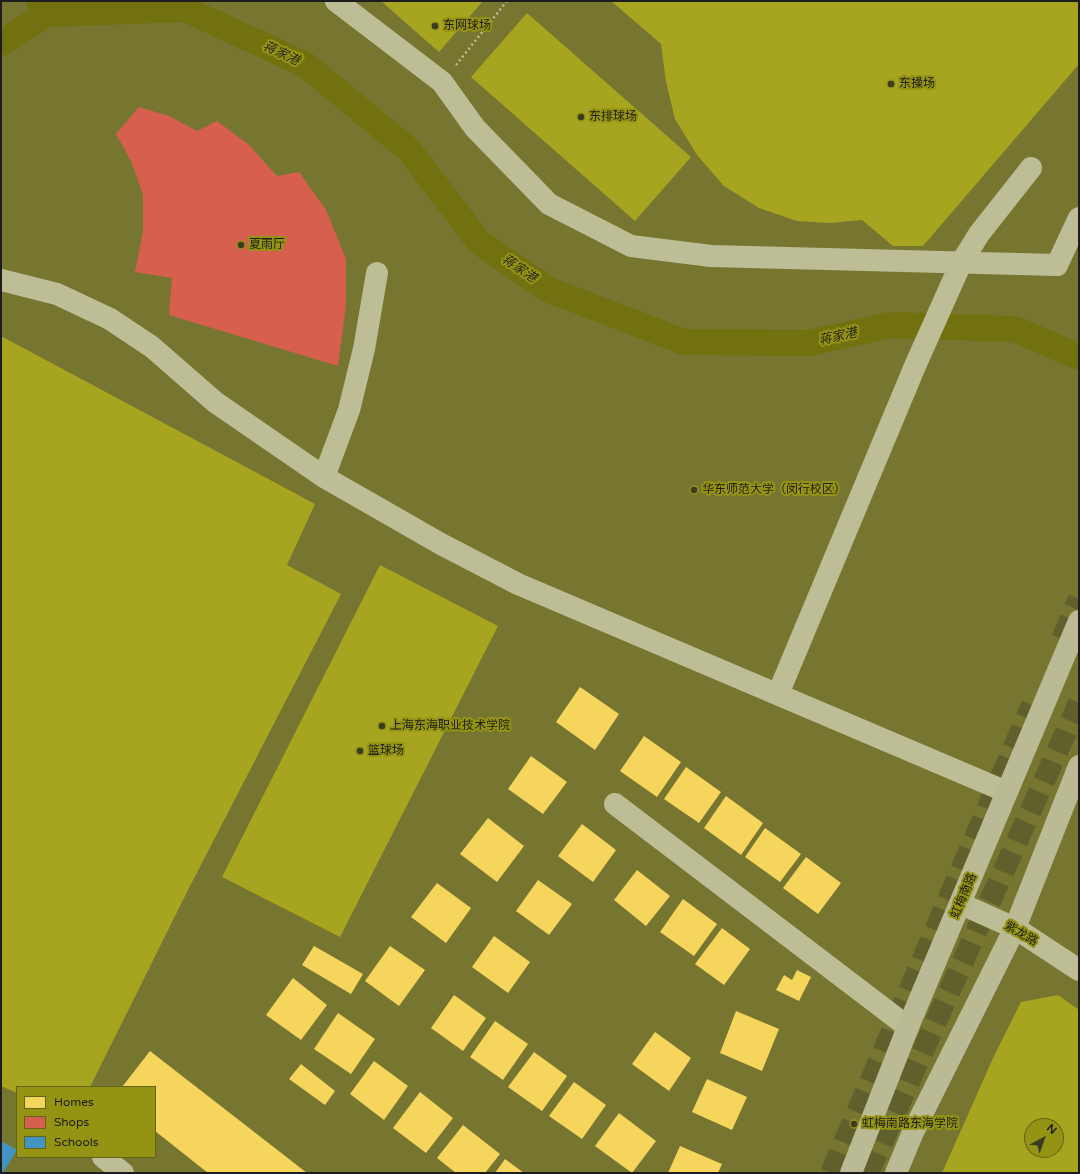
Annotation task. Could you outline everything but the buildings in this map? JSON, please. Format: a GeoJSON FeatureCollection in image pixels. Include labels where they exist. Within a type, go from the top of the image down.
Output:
{"type":"FeatureCollection","features":[{"type":"Feature","properties":{"kind":"main road","name":"虹梅南路"},"geometry":{"type":"LineString","coordinates":[[850,1173],[908,1027],[1079,621]]}},
{"type":"Feature","properties":{"kind":"main road"},"geometry":{"type":"LineString","coordinates":[[896,1173],[913,1132],[1014,928],[1079,766]]}},
{"type":"Feature","properties":{"kind":"street"},"geometry":{"type":"LineString","coordinates":[[336,1],[442,82],[475,128],[549,204],[631,246],[711,256],[1057,265],[1079,218]]}},
{"type":"Feature","properties":{"kind":"street"},"geometry":{"type":"LineString","coordinates":[[778,694],[915,366],[961,263],[979,234],[1031,168]]}},
{"type":"Feature","properties":{"kind":"street"},"geometry":{"type":"LineString","coordinates":[[324,477],[349,410],[364,349],[378,274]]}},
{"type":"Feature","properties":{"kind":"street"},"geometry":{"type":"LineString","coordinates":[[1,280],[57,294],[110,319],[152,347],[215,402],[324,477],[441,544],[518,584],[1007,792]]}},
{"type":"Feature","properties":{"kind":"street"},"geometry":{"type":"LineString","coordinates":[[615,804],[908,1027]]}},
{"type":"Feature","properties":{"kind":"street","name":"紫龙路"},"geometry":{"type":"LineString","coordinates":[[960,904],[1014,928],[1079,970]]}},
{"type":"Feature","properties":{"kind":"street"},"geometry":{"type":"LineString","coordinates":[[104,1158],[124,1173]]}},
{"type":"Feature","properties":{"kind":"path"},"geometry":{"type":"LineString","coordinates":[[442,82],[507,1]]}},
{"type":"Feature","properties":{"kind":"shaded area","name":"东网球场"},"geometry":{"type":"Polygon","coordinates":[[[381,1],[483,1],[439,52],[381,1]]]}},
{"type":"Feature","properties":{"kind":"shaded area","name":"东操场"},"geometry":{"type":"Polygon","coordinates":[[[611,1],[1079,1],[1079,64],[923,246],[893,246],[862,220],[830,223],[797,221],[759,208],[724,186],[697,155],[675,119],[666,82],[661,44],[611,1]]]}},
{"type":"Feature","properties":{"kind":"shaded area","name":"东排球场"},"geometry":{"type":"Polygon","coordinates":[[[527,13],[691,157],[635,221],[471,77],[527,13]]]}},
{"type":"Feature","properties":{"kind":"shaded area"},"geometry":{"type":"Polygon","coordinates":[[[1,336],[315,504],[287,565],[341,594],[189,888],[90,1086],[16,1086],[16,1093],[1,1086],[1,336]]]}},
{"type":"Feature","properties":{"kind":"shaded area","name":"篮球场"},"geometry":{"type":"Polygon","coordinates":[[[380,565],[498,626],[340,937],[222,877],[380,565]]]}},
{"type":"Feature","properties":{"kind":"shaded area"},"geometry":{"type":"Polygon","coordinates":[[[1058,995],[1079,1010],[1079,1173],[942,1173],[994,1056],[1021,1002],[1058,995]]]}},
{"type":"Feature","properties":{"kind":"waterway","name":"蒋家港"},"geometry":{"type":"LineString","coordinates":[[39,1],[47,14],[185,9],[306,65],[409,150],[479,242],[547,289],[684,342],[809,343],[890,325],[1015,329],[1079,357]]}},
{"type":"Feature","properties":{"kind":"waterway"},"geometry":{"type":"LineString","coordinates":[[1,43],[47,14]]}},
{"type":"Feature","properties":{"kind":"tunnel"},"geometry":{"type":"LineString","coordinates":[[1062,639],[1079,599]]}},
{"type":"Feature","properties":{"kind":"tunnel"},"geometry":{"type":"LineString","coordinates":[[868,1173],[1079,703]]}},
{"type":"Feature","properties":{"kind":"tunnel"},"geometry":{"type":"LineString","coordinates":[[831,1173],[1032,705]]}},
{"type":"Feature","properties":{"kind":"place","name":"东网球场"},"geometry":{"type":"Point","coordinates":[435,26]}},
{"type":"Feature","properties":{"kind":"place","name":"东操场"},"geometry":{"type":"Point","coordinates":[891,84]}},
{"type":"Feature","properties":{"kind":"place","name":"东排球场"},"geometry":{"type":"Point","coordinates":[581,117]}},
{"type":"Feature","properties":{"kind":"place","name":"夏雨厅"},"geometry":{"type":"Point","coordinates":[241,245]}},
{"type":"Feature","properties":{"kind":"place","name":"华东师范大学（闵行校区）"},"geometry":{"type":"Point","coordinates":[694,490]}},
{"type":"Feature","properties":{"kind":"place","name":"上海东海职业技术学院"},"geometry":{"type":"Point","coordinates":[382,726]}},
{"type":"Feature","properties":{"kind":"place","name":"篮球场"},"geometry":{"type":"Point","coordinates":[360,751]}},
{"type":"Feature","properties":{"kind":"place","name":"虹梅南路东海学院"},"geometry":{"type":"Point","coordinates":[854,1124]}}]}
